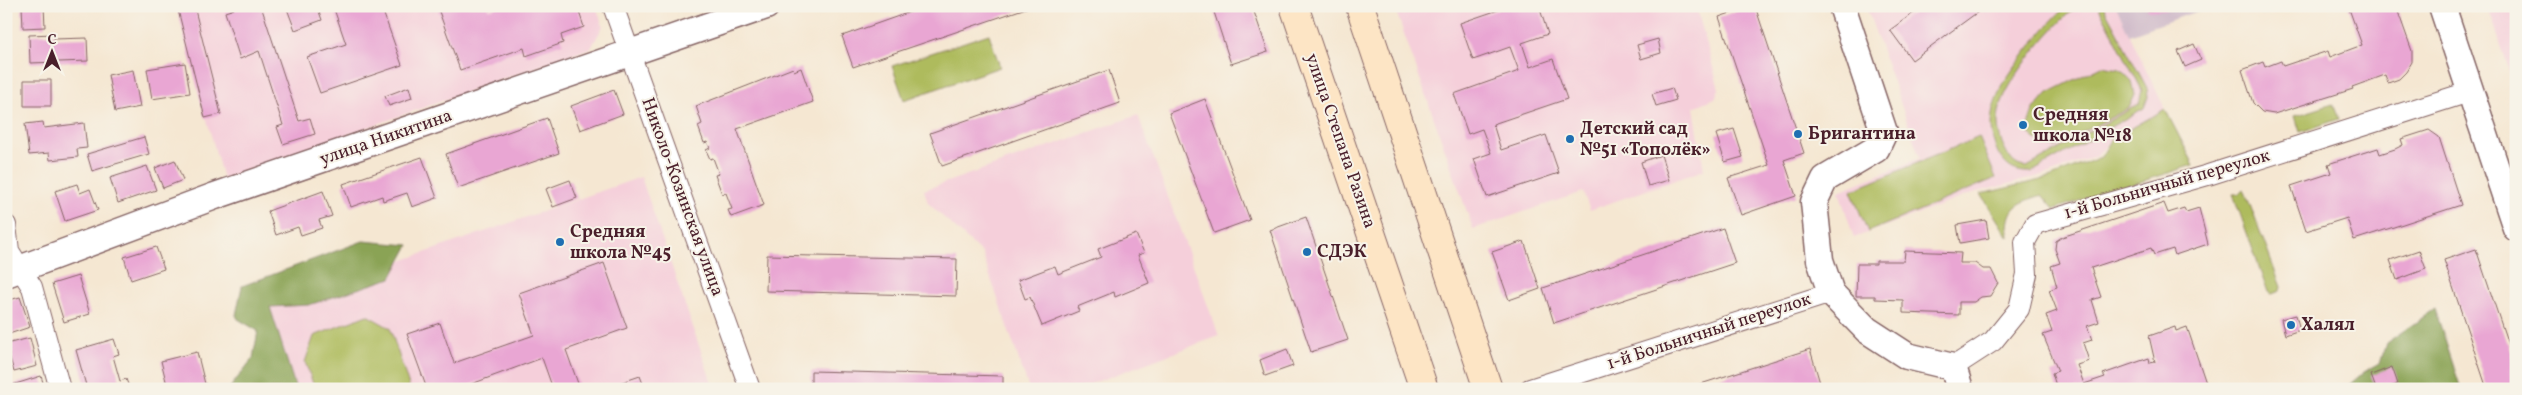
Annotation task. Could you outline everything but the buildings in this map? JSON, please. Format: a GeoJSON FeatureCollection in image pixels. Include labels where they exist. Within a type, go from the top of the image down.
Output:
{"type":"FeatureCollection","features":[{"type":"Feature","properties":{"kind":"main road","name":"улица Степана Разина"},"geometry":{"type":"LineString","coordinates":[[1294,6],[1424,389]]}},
{"type":"Feature","properties":{"kind":"main road"},"geometry":{"type":"LineString","coordinates":[[1360,6],[1488,389]]}},
{"type":"Feature","properties":{"kind":"street","name":"Николо-Козинская улица"},"geometry":{"type":"LineString","coordinates":[[614,6],[750,389]]}},
{"type":"Feature","properties":{"kind":"street","name":"улица Никитина"},"geometry":{"type":"LineString","coordinates":[[13,271],[215,196],[766,6]]}},
{"type":"Feature","properties":{"kind":"street"},"geometry":{"type":"LineString","coordinates":[[1842,6],[1884,132],[1876,149],[1825,179],[1814,202],[1820,260],[1830,293],[1867,330],[1907,356],[1956,378]]}},
{"type":"Feature","properties":{"kind":"street"},"geometry":{"type":"LineString","coordinates":[[2442,6],[2469,92],[2516,228]]}},
{"type":"Feature","properties":{"kind":"street","name":"1-й Больничный переулок"},"geometry":{"type":"LineString","coordinates":[[1956,378],[1993,341],[2019,309],[2027,274],[2025,242],[2035,224],[2208,175],[2469,92]]}},
{"type":"Feature","properties":{"kind":"street"},"geometry":{"type":"LineString","coordinates":[[6,225],[13,271],[32,287],[60,389]]}},
{"type":"Feature","properties":{"kind":"street","name":"1-й Больничный переулок"},"geometry":{"type":"LineString","coordinates":[[1530,389],[1830,293]]}},
{"type":"Feature","properties":{"kind":"shaded area"},"geometry":{"type":"Polygon","coordinates":[[[176,6],[596,6],[603,26],[591,48],[223,179],[176,6]]]}},
{"type":"Feature","properties":{"kind":"shaded area","name":"Детский сад №51 «Тополёк»"},"geometry":{"type":"Polygon","coordinates":[[[1409,6],[1696,6],[1719,89],[1715,98],[1694,107],[1704,170],[1590,210],[1583,192],[1473,229],[1396,11],[1409,6]]]}},
{"type":"Feature","properties":{"kind":"shaded area","name":"Средняя школа №18"},"geometry":{"type":"Polygon","coordinates":[[[1866,6],[2116,6],[2165,109],[2111,140],[2097,155],[2050,174],[1976,192],[1854,238],[1839,191],[1920,158],[1866,6]]]}},
{"type":"Feature","properties":{"kind":"shaded area"},"geometry":{"type":"Polygon","coordinates":[[[2116,6],[2212,6],[2129,35],[2116,6]]]}},
{"type":"Feature","properties":{"kind":"shaded area"},"geometry":{"type":"Polygon","coordinates":[[[2488,6],[2516,6],[2516,92],[2488,6]]]}},
{"type":"Feature","properties":{"kind":"shaded area"},"geometry":{"type":"Polygon","coordinates":[[[1138,115],[1219,336],[1077,389],[1029,389],[982,253],[928,203],[924,190],[1138,115]]]}},
{"type":"Feature","properties":{"kind":"shaded area","name":"Средняя школа №45"},"geometry":{"type":"Polygon","coordinates":[[[641,177],[714,389],[296,389],[270,307],[641,177]]]}},
{"type":"Feature","properties":{"kind":"green space"},"geometry":{"type":"Polygon","coordinates":[[[2067,6],[2077,6],[2056,26],[2033,53],[2012,82],[2000,108],[1998,118],[1999,134],[2011,159],[2019,166],[2027,167],[2139,104],[2142,90],[2098,6],[2103,6],[2147,88],[2148,97],[2144,108],[2032,172],[2021,172],[2008,166],[1998,153],[1993,139],[1992,112],[2002,87],[2017,63],[2045,28],[2067,6]]]}},
{"type":"Feature","properties":{"kind":"green space"},"geometry":{"type":"Polygon","coordinates":[[[989,34],[1000,67],[904,100],[892,66],[989,34]]]}},
{"type":"Feature","properties":{"kind":"green space"},"geometry":{"type":"Polygon","coordinates":[[[2102,66],[2120,69],[2132,81],[2135,95],[2129,108],[2055,147],[2040,143],[2026,131],[2033,110],[2048,93],[2102,66]]]}},
{"type":"Feature","properties":{"kind":"green space"},"geometry":{"type":"Polygon","coordinates":[[[2333,104],[2339,119],[2300,132],[2295,116],[2333,104]]]}},
{"type":"Feature","properties":{"kind":"green space"},"geometry":{"type":"Polygon","coordinates":[[[2165,109],[2194,165],[2054,209],[2042,195],[2026,201],[2011,212],[2008,237],[1981,194],[2049,178],[2101,157],[2111,140],[2165,109]]]}},
{"type":"Feature","properties":{"kind":"green space"},"geometry":{"type":"Polygon","coordinates":[[[1979,137],[1996,178],[1868,232],[1851,191],[1979,137]]]}},
{"type":"Feature","properties":{"kind":"green space"},"geometry":{"type":"Polygon","coordinates":[[[2244,189],[2281,287],[2280,291],[2272,294],[2268,292],[2233,194],[2239,194],[2244,189]]]}},
{"type":"Feature","properties":{"kind":"green space"},"geometry":{"type":"Polygon","coordinates":[[[363,241],[409,245],[391,278],[309,305],[270,307],[296,389],[229,389],[253,358],[258,331],[238,319],[236,315],[242,286],[363,241]]]}},
{"type":"Feature","properties":{"kind":"green space"},"geometry":{"type":"Polygon","coordinates":[[[2435,309],[2461,389],[2344,389],[2364,372],[2380,363],[2386,343],[2435,309]]]}},
{"type":"Feature","properties":{"kind":"green space"},"geometry":{"type":"Polygon","coordinates":[[[367,315],[390,328],[410,389],[315,389],[305,362],[314,336],[367,315]]]}},
{"type":"Feature","properties":{"kind":"place","name":"Средняя школа №18"},"geometry":{"type":"Point","coordinates":[2023,125]}},
{"type":"Feature","properties":{"kind":"place","name":"Бригантина"},"geometry":{"type":"Point","coordinates":[1798,134]}},
{"type":"Feature","properties":{"kind":"place","name":"Детский сад №51 «Тополёк»"},"geometry":{"type":"Point","coordinates":[1570,139]}},
{"type":"Feature","properties":{"kind":"place","name":"Средняя школа №45"},"geometry":{"type":"Point","coordinates":[560,242]}},
{"type":"Feature","properties":{"kind":"place","name":"СДЭК"},"geometry":{"type":"Point","coordinates":[1307,252]}},
{"type":"Feature","properties":{"kind":"place","name":"Халял"},"geometry":{"type":"Point","coordinates":[2291,325]}}]}
